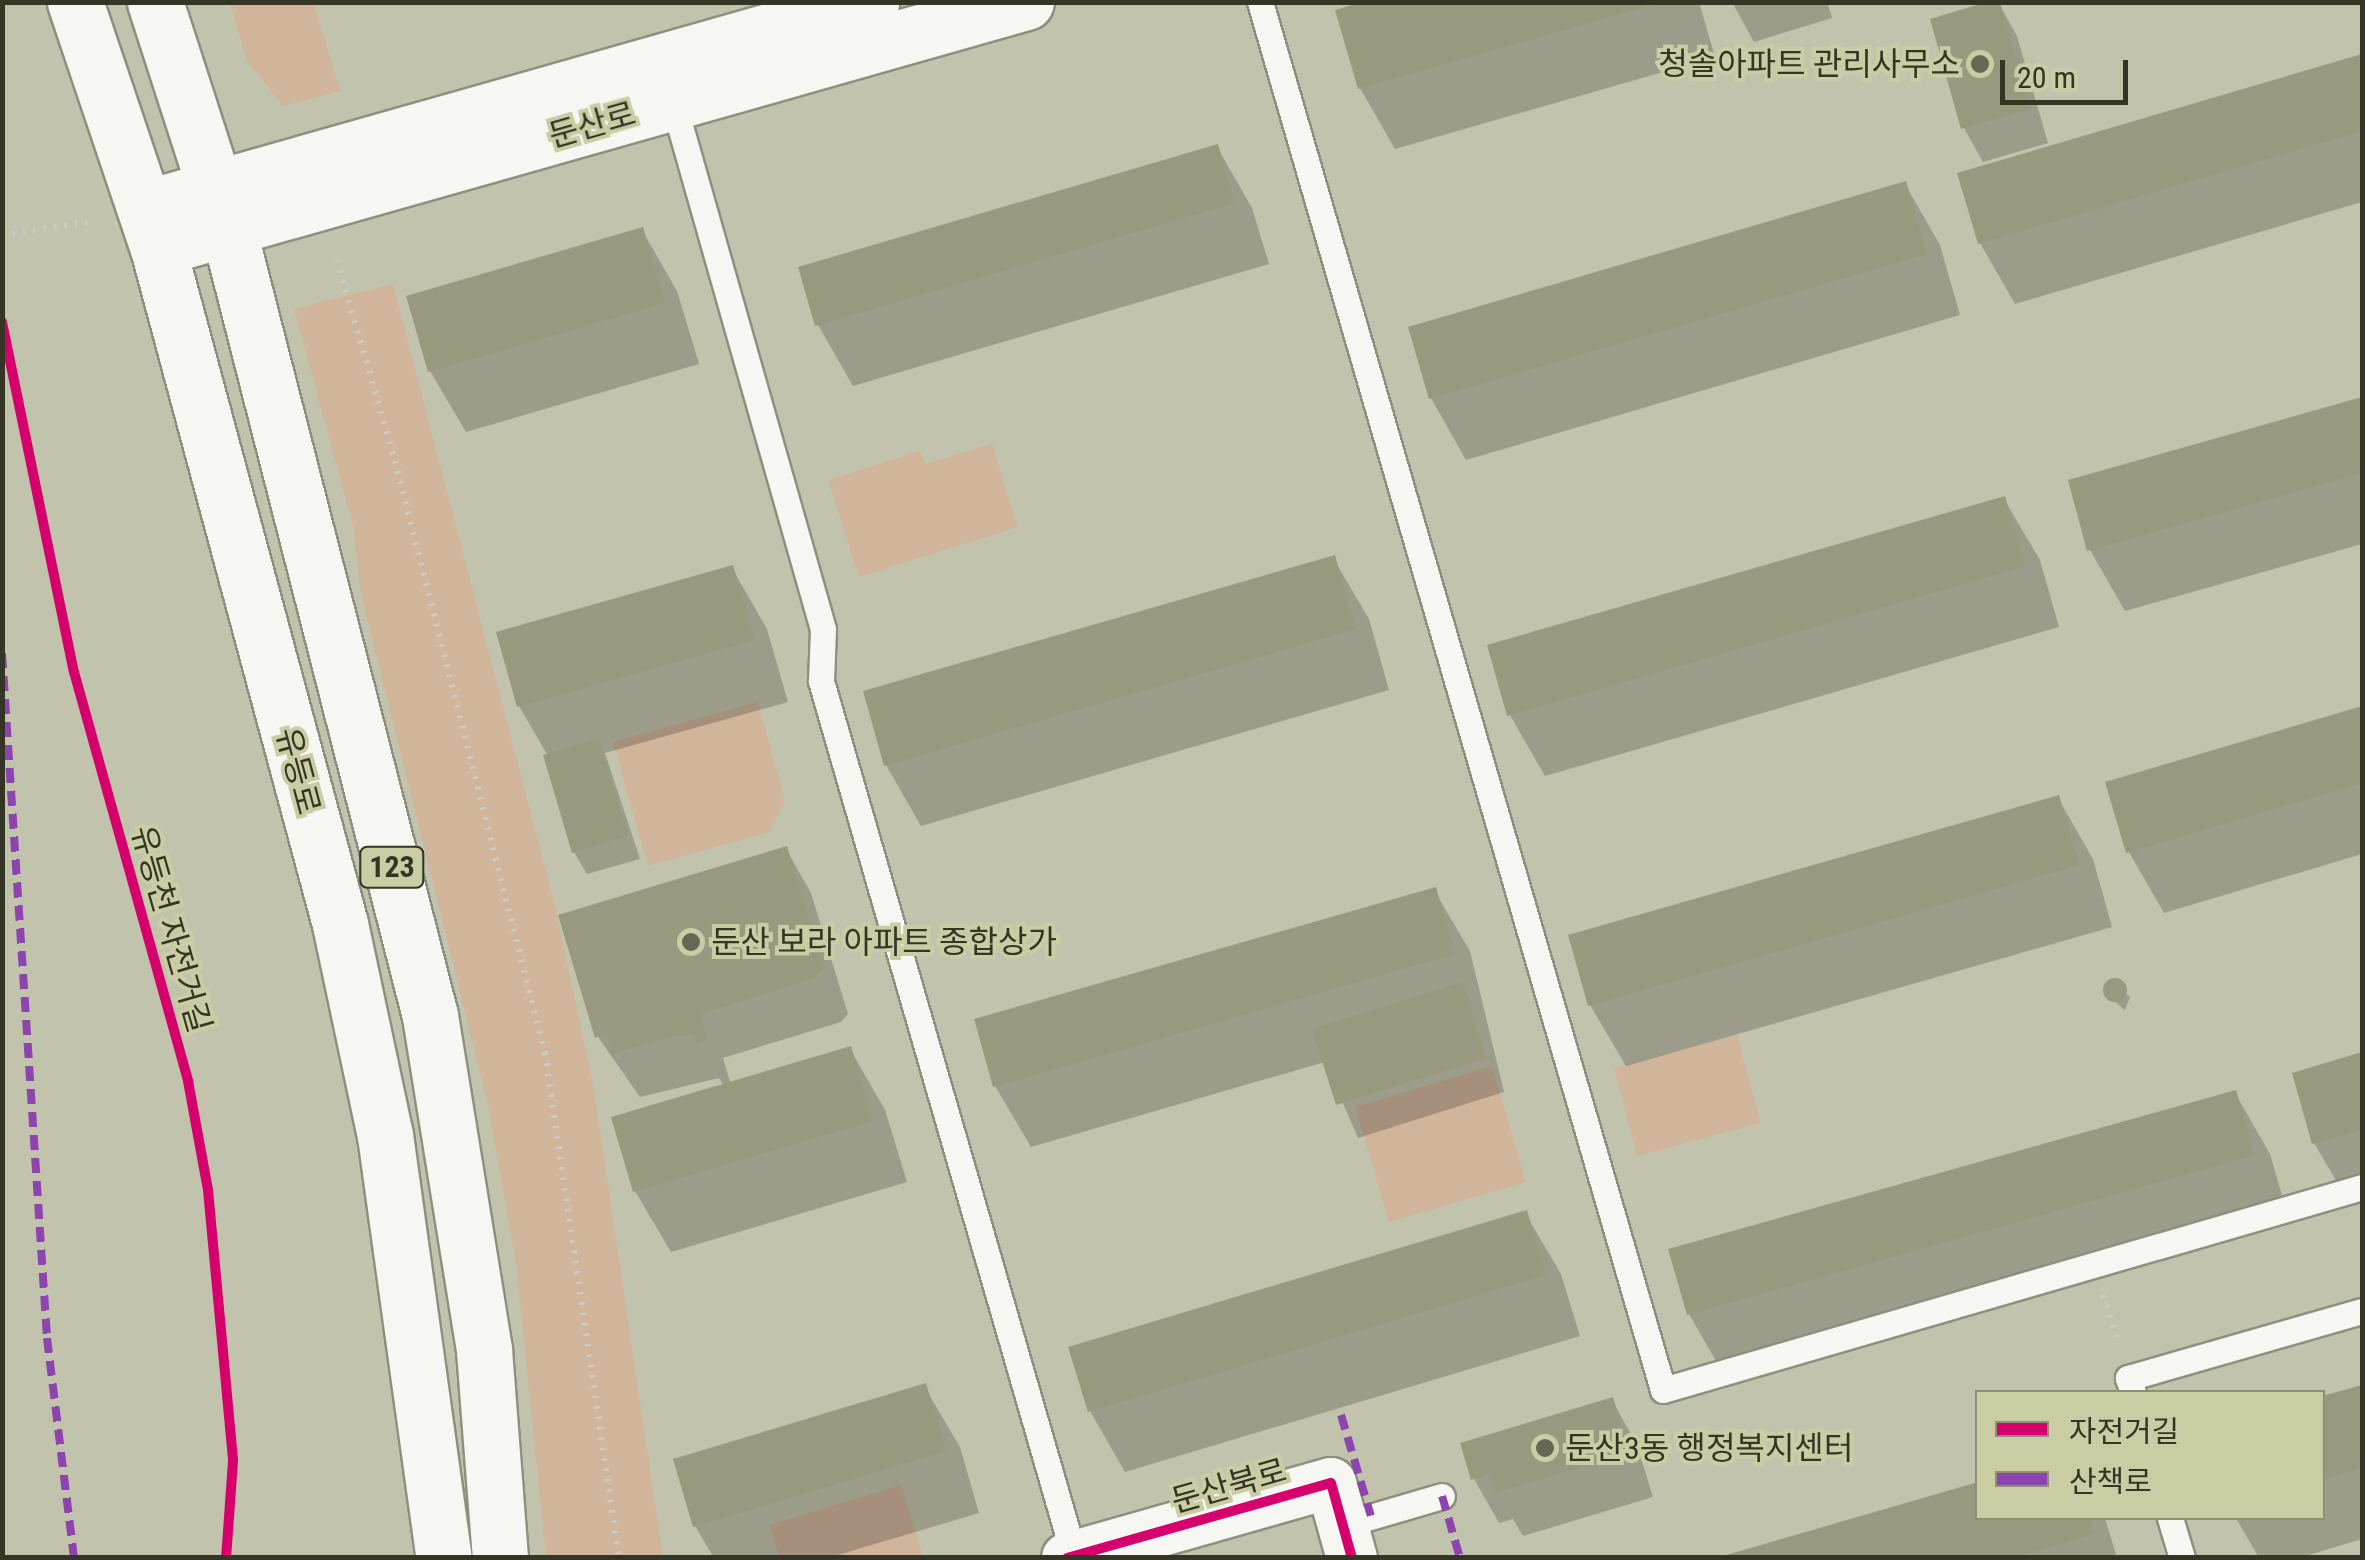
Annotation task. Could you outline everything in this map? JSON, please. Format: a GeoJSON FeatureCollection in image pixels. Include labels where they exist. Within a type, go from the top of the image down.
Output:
{"type":"FeatureCollection","features":[{"type":"Feature","properties":{"kind":"main road","name":"유등로"},"geometry":{"type":"LineString","coordinates":[[75,2],[151,228],[340,924],[385,1135],[444,1558]]}},
{"type":"Feature","properties":{"kind":"main road","name":"유등로"},"geometry":{"type":"LineString","coordinates":[[155,2],[222,208],[430,1016],[484,1350],[500,1558]]}},
{"type":"Feature","properties":{"kind":"main road","name":"둔산로"},"geometry":{"type":"LineString","coordinates":[[151,228],[668,82],[871,2]]}},
{"type":"Feature","properties":{"kind":"main road","name":"둔산로"},"geometry":{"type":"LineString","coordinates":[[792,31],[1026,2]]}},
{"type":"Feature","properties":{"kind":"street","name":"둔산북로"},"geometry":{"type":"LineString","coordinates":[[1070,1557],[1331,1483],[1347,1542]]}},
{"type":"Feature","properties":{"kind":"lane"},"geometry":{"type":"LineString","coordinates":[[1260,2],[1663,1390],[2362,1187]]}},
{"type":"Feature","properties":{"kind":"lane"},"geometry":{"type":"LineString","coordinates":[[668,82],[824,629],[821,681],[1070,1557]]}},
{"type":"Feature","properties":{"kind":"lane"},"geometry":{"type":"LineString","coordinates":[[2131,1385],[2362,1312]]}},
{"type":"Feature","properties":{"kind":"lane"},"geometry":{"type":"LineString","coordinates":[[1347,1542],[1442,1496]]}},
{"type":"Feature","properties":{"kind":"lane"},"geometry":{"type":"LineString","coordinates":[[2171,1520],[2182,1558]]}},
{"type":"Feature","properties":{"kind":"path"},"geometry":{"type":"LineString","coordinates":[[2,236],[88,222]]}},
{"type":"Feature","properties":{"kind":"path"},"geometry":{"type":"LineString","coordinates":[[337,260],[395,460],[545,1053],[619,1558]]}},
{"type":"Feature","properties":{"kind":"path"},"geometry":{"type":"LineString","coordinates":[[2094,1266],[2131,1385]]}},
{"type":"Feature","properties":{"kind":"shaded area"},"geometry":{"type":"Polygon","coordinates":[[[230,3],[314,3],[340,91],[283,106],[247,61],[230,3]]]}},
{"type":"Feature","properties":{"kind":"shaded area"},"geometry":{"type":"Polygon","coordinates":[[[393,284],[555,906],[593,1083],[663,1557],[546,1557],[516,1264],[487,1101],[361,595],[353,526],[294,309],[393,284]]]}},
{"type":"Feature","properties":{"kind":"shaded area"},"geometry":{"type":"Polygon","coordinates":[[[992,444],[1018,527],[859,577],[828,480],[920,451],[925,464],[992,444]]]}},
{"type":"Feature","properties":{"kind":"shaded area"},"geometry":{"type":"Polygon","coordinates":[[[758,702],[785,801],[769,832],[648,866],[613,742],[758,702]]]}},
{"type":"Feature","properties":{"kind":"shaded area"},"geometry":{"type":"Polygon","coordinates":[[[1737,1035],[1761,1123],[1637,1156],[1614,1068],[1737,1035]]]}},
{"type":"Feature","properties":{"kind":"shaded area"},"geometry":{"type":"Polygon","coordinates":[[[1492,1066],[1526,1182],[1389,1222],[1355,1107],[1492,1066]]]}},
{"type":"Feature","properties":{"kind":"shaded area"},"geometry":{"type":"Polygon","coordinates":[[[901,1485],[923,1557],[779,1557],[769,1525],[901,1485]]]}},
{"type":"Feature","properties":{"kind":"building"},"geometry":{"type":"Polygon","coordinates":[[[1362,2],[1655,4],[1358,89],[1335,10],[1362,2]]]}},
{"type":"Feature","properties":{"kind":"building","name":"청솔아파트 관리사무소"},"geometry":{"type":"Polygon","coordinates":[[[1987,2],[2000,2],[2030,109],[1961,129],[1930,19],[1987,2]]]}},
{"type":"Feature","properties":{"kind":"building"},"geometry":{"type":"Polygon","coordinates":[[[2362,54],[2362,131],[1978,244],[1957,173],[2362,54]]]}},
{"type":"Feature","properties":{"kind":"building"},"geometry":{"type":"Polygon","coordinates":[[[1218,144],[1235,203],[815,326],[798,267],[1218,144]]]}},
{"type":"Feature","properties":{"kind":"building"},"geometry":{"type":"Polygon","coordinates":[[[1906,181],[1927,254],[1429,399],[1408,327],[1906,181]]]}},
{"type":"Feature","properties":{"kind":"building"},"geometry":{"type":"Polygon","coordinates":[[[643,227],[665,303],[428,372],[406,296],[643,227]]]}},
{"type":"Feature","properties":{"kind":"building"},"geometry":{"type":"Polygon","coordinates":[[[2362,397],[2362,473],[2087,551],[2068,480],[2362,397]]]}},
{"type":"Feature","properties":{"kind":"building"},"geometry":{"type":"Polygon","coordinates":[[[2005,496],[2026,566],[1507,716],[1487,645],[2005,496]]]}},
{"type":"Feature","properties":{"kind":"building"},"geometry":{"type":"Polygon","coordinates":[[[1335,555],[1356,629],[884,766],[863,691],[1335,555]]]}},
{"type":"Feature","properties":{"kind":"building"},"geometry":{"type":"Polygon","coordinates":[[[733,565],[755,640],[517,707],[496,632],[733,565]]]}},
{"type":"Feature","properties":{"kind":"building"},"geometry":{"type":"Polygon","coordinates":[[[2362,706],[2362,783],[2126,853],[2105,782],[2362,706]]]}},
{"type":"Feature","properties":{"kind":"building"},"geometry":{"type":"Polygon","coordinates":[[[599,738],[628,836],[572,853],[543,755],[599,738]]]}},
{"type":"Feature","properties":{"kind":"building"},"geometry":{"type":"Polygon","coordinates":[[[2059,795],[2079,865],[1588,1006],[1568,935],[2059,795]]]}},
{"type":"Feature","properties":{"kind":"building","name":"둔산 보라 아파트 종합상가"},"geometry":{"type":"Polygon","coordinates":[[[787,846],[824,969],[815,978],[700,1014],[707,1040],[696,1044],[694,1034],[665,1038],[612,1054],[606,1034],[595,1038],[558,915],[787,846]]]}},
{"type":"Feature","properties":{"kind":"building"},"geometry":{"type":"Polygon","coordinates":[[[1436,887],[1455,954],[993,1087],[974,1019],[1436,887]]]}},
{"type":"Feature","properties":{"kind":"building"},"geometry":{"type":"Polygon","coordinates":[[[2115,978],[2124,981],[2124,999],[2115,1002],[2106,999],[2103,990],[2106,981],[2115,978]]]}},
{"type":"Feature","properties":{"kind":"building"},"geometry":{"type":"Polygon","coordinates":[[[1463,982],[1486,1058],[1336,1105],[1312,1029],[1463,982]]]}},
{"type":"Feature","properties":{"kind":"building"},"geometry":{"type":"Polygon","coordinates":[[[851,1046],[873,1121],[633,1192],[611,1117],[851,1046]]]}},
{"type":"Feature","properties":{"kind":"building"},"geometry":{"type":"Polygon","coordinates":[[[2362,1052],[2362,1130],[2312,1144],[2292,1073],[2362,1052]]]}},
{"type":"Feature","properties":{"kind":"building"},"geometry":{"type":"Polygon","coordinates":[[[2236,1090],[2255,1155],[1687,1315],[1668,1249],[2236,1090]]]}},
{"type":"Feature","properties":{"kind":"building"},"geometry":{"type":"Polygon","coordinates":[[[1527,1210],[1546,1275],[1088,1412],[1068,1347],[1527,1210]]]}},
{"type":"Feature","properties":{"kind":"building"},"geometry":{"type":"Polygon","coordinates":[[[926,1383],[946,1451],[693,1527],[673,1459],[926,1383]]]}},
{"type":"Feature","properties":{"kind":"building"},"geometry":{"type":"Polygon","coordinates":[[[2362,1385],[2362,1468],[2325,1479],[2325,1395],[2362,1385]]]}},
{"type":"Feature","properties":{"kind":"building","name":"둔산3동 행정복지센터"},"geometry":{"type":"Polygon","coordinates":[[[1613,1397],[1629,1453],[1495,1493],[1490,1474],[1471,1480],[1460,1443],[1613,1397]]]}},
{"type":"Feature","properties":{"kind":"building"},"geometry":{"type":"Polygon","coordinates":[[[1975,1483],[1975,1520],[2090,1520],[2094,1534],[2013,1558],[1716,1558],[1975,1483]]]}},
{"type":"Feature","properties":{"kind":"marked path"},"geometry":{"type":"LineString","coordinates":[[2,653],[47,1338],[74,1558]]}},
{"type":"Feature","properties":{"kind":"marked path"},"geometry":{"type":"LineString","coordinates":[[1341,1415],[1371,1516]]}},
{"type":"Feature","properties":{"kind":"marked path"},"geometry":{"type":"LineString","coordinates":[[1442,1496],[1460,1558]]}},
{"type":"Feature","properties":{"kind":"cycle path","name":"유등천 자전거길"},"geometry":{"type":"LineString","coordinates":[[2,322],[74,672],[188,1081],[208,1190],[233,1461],[226,1558]]}},
{"type":"Feature","properties":{"kind":"cycle path"},"geometry":{"type":"LineString","coordinates":[[1067,1558],[1331,1483],[1352,1558]]}},
{"type":"Feature","properties":{"kind":"place","name":"청솔아파트 관리사무소"},"geometry":{"type":"Point","coordinates":[1980,64]}},
{"type":"Feature","properties":{"kind":"place","name":"둔산 보라 아파트 종합상가"},"geometry":{"type":"Point","coordinates":[691,942]}},
{"type":"Feature","properties":{"kind":"place","name":"둔산3동 행정복지센터"},"geometry":{"type":"Point","coordinates":[1545,1448]}}]}
